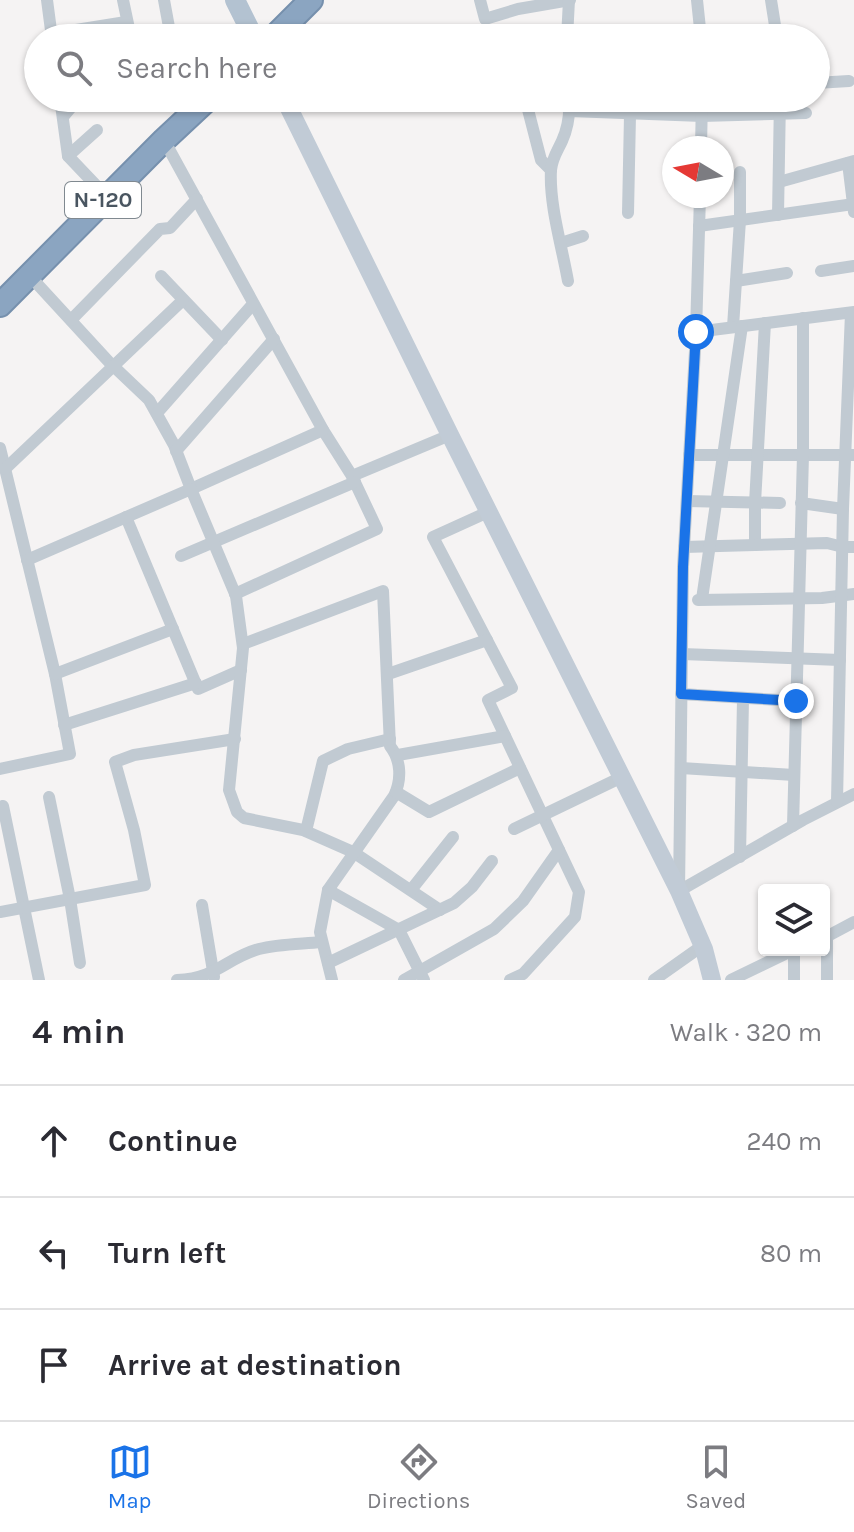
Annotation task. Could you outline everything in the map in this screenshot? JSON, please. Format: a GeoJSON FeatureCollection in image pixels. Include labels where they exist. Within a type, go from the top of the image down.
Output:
{"type":"FeatureCollection","features":[{"type":"Feature","properties":{"kind":"highway"},"geometry":{"type":"LineString","coordinates":[[287,24],[311,0]]}},
{"type":"Feature","properties":{"kind":"highway","name":"N-120"},"geometry":{"type":"LineString","coordinates":[[0,305],[188,112]]}},
{"type":"Feature","properties":{"kind":"main road"},"geometry":{"type":"LineString","coordinates":[[235,0],[247,24]]}},
{"type":"Feature","properties":{"kind":"street"},"geometry":{"type":"LineString","coordinates":[[47,0],[50,24]]}},
{"type":"Feature","properties":{"kind":"street"},"geometry":{"type":"LineString","coordinates":[[122,24],[126,22],[123,0]]}},
{"type":"Feature","properties":{"kind":"street"},"geometry":{"type":"LineString","coordinates":[[164,0],[168,24]]}},
{"type":"Feature","properties":{"kind":"street"},"geometry":{"type":"LineString","coordinates":[[480,0],[485,19],[518,9],[570,0],[568,24]]}},
{"type":"Feature","properties":{"kind":"street"},"geometry":{"type":"LineString","coordinates":[[697,0],[700,24]]}},
{"type":"Feature","properties":{"kind":"street"},"geometry":{"type":"LineString","coordinates":[[771,0],[775,24]]}},
{"type":"Feature","properties":{"kind":"street"},"geometry":{"type":"LineString","coordinates":[[830,82],[849,81]]}},
{"type":"Feature","properties":{"kind":"street"},"geometry":{"type":"LineString","coordinates":[[62,112],[68,156],[107,197]]}},
{"type":"Feature","properties":{"kind":"street"},"geometry":{"type":"LineString","coordinates":[[63,117],[67,112]]}},
{"type":"Feature","properties":{"kind":"street"},"geometry":{"type":"LineString","coordinates":[[291,112],[679,891],[702,946],[712,980]]}},
{"type":"Feature","properties":{"kind":"street"},"geometry":{"type":"LineString","coordinates":[[529,112],[541,160],[551,170]]}},
{"type":"Feature","properties":{"kind":"street"},"geometry":{"type":"LineString","coordinates":[[568,112],[564,138],[554,156],[551,170],[568,281]]}},
{"type":"Feature","properties":{"kind":"street"},"geometry":{"type":"LineString","coordinates":[[613,112],[702,116],[806,113]]}},
{"type":"Feature","properties":{"kind":"street"},"geometry":{"type":"LineString","coordinates":[[701,136],[702,112]]}},
{"type":"Feature","properties":{"kind":"street"},"geometry":{"type":"LineString","coordinates":[[778,215],[780,114]]}},
{"type":"Feature","properties":{"kind":"street"},"geometry":{"type":"LineString","coordinates":[[628,213],[630,115]]}},
{"type":"Feature","properties":{"kind":"street"},"geometry":{"type":"LineString","coordinates":[[68,156],[97,130]]}},
{"type":"Feature","properties":{"kind":"street"},"geometry":{"type":"LineString","coordinates":[[164,140],[323,430],[354,479],[377,529],[235,594]]}},
{"type":"Feature","properties":{"kind":"street"},"geometry":{"type":"LineString","coordinates":[[779,182],[851,162],[854,212]]}},
{"type":"Feature","properties":{"kind":"street"},"geometry":{"type":"LineString","coordinates":[[702,599],[724,457],[738,326],[736,281],[740,172]]}},
{"type":"Feature","properties":{"kind":"street"},"geometry":{"type":"LineString","coordinates":[[71,320],[160,229],[170,228],[197,199]]}},
{"type":"Feature","properties":{"kind":"street"},"geometry":{"type":"LineString","coordinates":[[699,226],[854,204]]}},
{"type":"Feature","properties":{"kind":"street"},"geometry":{"type":"LineString","coordinates":[[679,891],[682,600],[700,208]]}},
{"type":"Feature","properties":{"kind":"street"},"geometry":{"type":"LineString","coordinates":[[561,243],[583,236]]}},
{"type":"Feature","properties":{"kind":"street"},"geometry":{"type":"LineString","coordinates":[[821,271],[854,266]]}},
{"type":"Feature","properties":{"kind":"street"},"geometry":{"type":"LineString","coordinates":[[736,281],[787,273]]}},
{"type":"Feature","properties":{"kind":"street"},"geometry":{"type":"LineString","coordinates":[[29,275],[149,400],[176,451],[235,594],[243,644],[229,790],[237,812],[244,818],[306,831],[353,852],[440,910]]}},
{"type":"Feature","properties":{"kind":"street"},"geometry":{"type":"LineString","coordinates":[[161,276],[222,340]]}},
{"type":"Feature","properties":{"kind":"street"},"geometry":{"type":"LineString","coordinates":[[4,477],[183,300]]}},
{"type":"Feature","properties":{"kind":"street"},"geometry":{"type":"LineString","coordinates":[[157,413],[253,304]]}},
{"type":"Feature","properties":{"kind":"street"},"geometry":{"type":"LineString","coordinates":[[696,332],[853,313],[850,455],[843,509],[848,547],[848,594],[840,660],[837,802]]}},
{"type":"Feature","properties":{"kind":"street"},"geometry":{"type":"LineString","coordinates":[[793,826],[803,455],[803,318]]}},
{"type":"Feature","properties":{"kind":"street"},"geometry":{"type":"LineString","coordinates":[[755,545],[765,323]]}},
{"type":"Feature","properties":{"kind":"street"},"geometry":{"type":"LineString","coordinates":[[176,451],[274,339]]}},
{"type":"Feature","properties":{"kind":"street"},"geometry":{"type":"LineString","coordinates":[[27,560],[323,430]]}},
{"type":"Feature","properties":{"kind":"street"},"geometry":{"type":"LineString","coordinates":[[181,556],[450,435]]}},
{"type":"Feature","properties":{"kind":"street"},"geometry":{"type":"LineString","coordinates":[[0,448],[4,477],[55,674],[70,754],[0,769]]}},
{"type":"Feature","properties":{"kind":"street"},"geometry":{"type":"LineString","coordinates":[[689,455],[850,455]]}},
{"type":"Feature","properties":{"kind":"street"},"geometry":{"type":"LineString","coordinates":[[687,501],[780,503]]}},
{"type":"Feature","properties":{"kind":"street"},"geometry":{"type":"LineString","coordinates":[[801,503],[843,509]]}},
{"type":"Feature","properties":{"kind":"street"},"geometry":{"type":"LineString","coordinates":[[488,512],[433,537],[512,688],[488,700],[579,892],[575,917],[518,978]]}},
{"type":"Feature","properties":{"kind":"street"},"geometry":{"type":"LineString","coordinates":[[126,517],[198,689],[241,670]]}},
{"type":"Feature","properties":{"kind":"street"},"geometry":{"type":"LineString","coordinates":[[684,547],[827,543],[848,547]]}},
{"type":"Feature","properties":{"kind":"street"},"geometry":{"type":"LineString","coordinates":[[243,644],[383,591],[390,746],[398,755],[400,780],[396,792],[328,890],[320,932],[332,980]]}},
{"type":"Feature","properties":{"kind":"street"},"geometry":{"type":"LineString","coordinates":[[682,600],[848,594]]}},
{"type":"Feature","properties":{"kind":"street"},"geometry":{"type":"LineString","coordinates":[[55,674],[173,629]]}},
{"type":"Feature","properties":{"kind":"street"},"geometry":{"type":"LineString","coordinates":[[388,674],[487,640]]}},
{"type":"Feature","properties":{"kind":"street"},"geometry":{"type":"LineString","coordinates":[[682,654],[840,660]]}},
{"type":"Feature","properties":{"kind":"street"},"geometry":{"type":"LineString","coordinates":[[840,676],[854,675]]}},
{"type":"Feature","properties":{"kind":"street"},"geometry":{"type":"LineString","coordinates":[[64,725],[196,683]]}},
{"type":"Feature","properties":{"kind":"street"},"geometry":{"type":"LineString","coordinates":[[681,694],[796,701]]}},
{"type":"Feature","properties":{"kind":"street"},"geometry":{"type":"LineString","coordinates":[[740,857],[743,699]]}},
{"type":"Feature","properties":{"kind":"street"},"geometry":{"type":"LineString","coordinates":[[398,755],[505,736]]}},
{"type":"Feature","properties":{"kind":"street"},"geometry":{"type":"LineString","coordinates":[[0,912],[145,885],[115,762],[147,752],[235,739]]}},
{"type":"Feature","properties":{"kind":"street"},"geometry":{"type":"LineString","coordinates":[[306,831],[323,761],[348,749],[390,739]]}},
{"type":"Feature","properties":{"kind":"street"},"geometry":{"type":"LineString","coordinates":[[396,792],[429,812],[520,768]]}},
{"type":"Feature","properties":{"kind":"street"},"geometry":{"type":"LineString","coordinates":[[681,768],[794,775]]}},
{"type":"Feature","properties":{"kind":"street"},"geometry":{"type":"LineString","coordinates":[[514,829],[622,777]]}},
{"type":"Feature","properties":{"kind":"street"},"geometry":{"type":"LineString","coordinates":[[679,891],[854,794]]}},
{"type":"Feature","properties":{"kind":"street"},"geometry":{"type":"LineString","coordinates":[[49,797],[80,963]]}},
{"type":"Feature","properties":{"kind":"street"},"geometry":{"type":"LineString","coordinates":[[3,806],[39,980]]}},
{"type":"Feature","properties":{"kind":"street"},"geometry":{"type":"LineString","coordinates":[[411,890],[453,837]]}},
{"type":"Feature","properties":{"kind":"street"},"geometry":{"type":"LineString","coordinates":[[404,980],[422,976],[494,929],[523,901],[559,850]]}},
{"type":"Feature","properties":{"kind":"street"},"geometry":{"type":"LineString","coordinates":[[328,963],[454,903],[472,887],[492,861]]}},
{"type":"Feature","properties":{"kind":"street"},"geometry":{"type":"LineString","coordinates":[[328,890],[399,930],[422,976]]}},
{"type":"Feature","properties":{"kind":"street"},"geometry":{"type":"LineString","coordinates":[[202,905],[214,976]]}},
{"type":"Feature","properties":{"kind":"street"},"geometry":{"type":"LineString","coordinates":[[830,935],[854,922]]}},
{"type":"Feature","properties":{"kind":"street"},"geometry":{"type":"LineString","coordinates":[[177,980],[214,976],[258,949],[321,942]]}},
{"type":"Feature","properties":{"kind":"street"},"geometry":{"type":"LineString","coordinates":[[654,980],[702,946]]}},
{"type":"Feature","properties":{"kind":"street"},"geometry":{"type":"LineString","coordinates":[[731,980],[758,974],[785,956]]}},
{"type":"Feature","properties":{"kind":"street"},"geometry":{"type":"LineString","coordinates":[[794,956],[794,980]]}},
{"type":"Feature","properties":{"kind":"street"},"geometry":{"type":"LineString","coordinates":[[826,956],[827,980]]}},
{"type":"Feature","properties":{"kind":"route"},"geometry":{"type":"LineString","coordinates":[[696,332],[683,567],[681,694],[796,701]]}}]}
